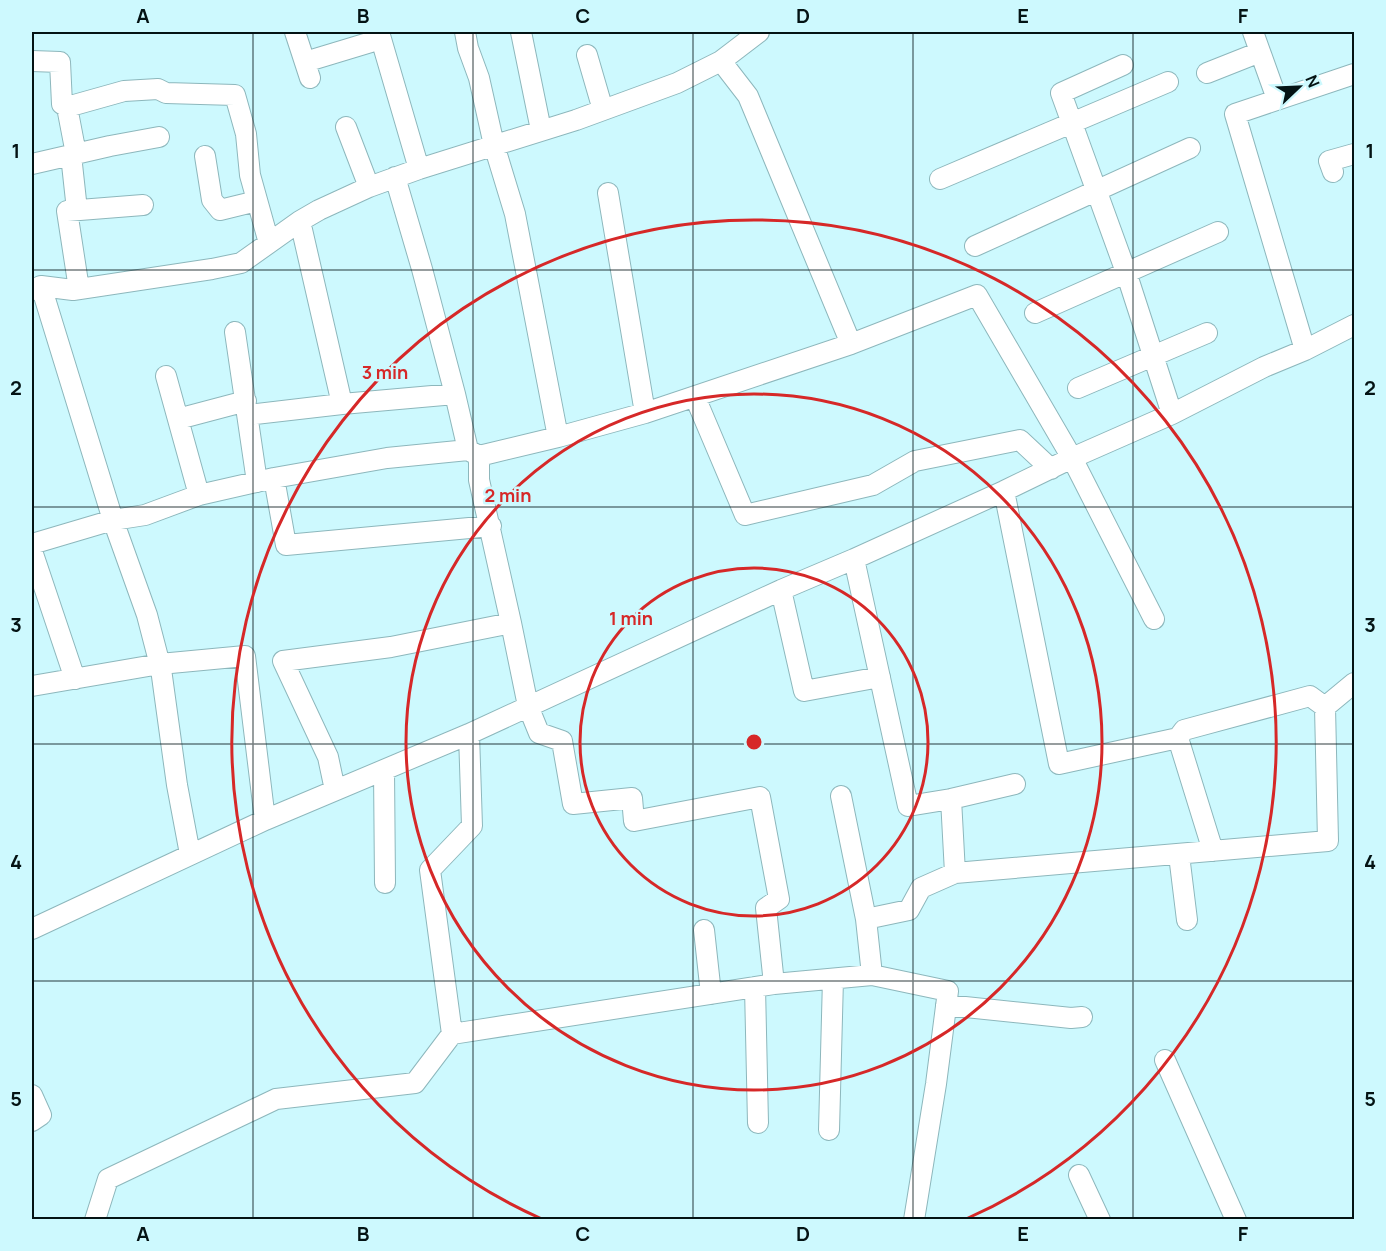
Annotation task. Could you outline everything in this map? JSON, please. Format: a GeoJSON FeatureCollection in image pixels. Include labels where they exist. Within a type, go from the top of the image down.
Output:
{"type":"FeatureCollection","features":[{"type":"Feature","properties":{"kind":"street"},"geometry":{"type":"LineString","coordinates":[[295,32],[308,70],[380,35],[418,169]]}},
{"type":"Feature","properties":{"kind":"street"},"geometry":{"type":"LineString","coordinates":[[465,32],[479,78],[494,145],[515,214],[558,437]]}},
{"type":"Feature","properties":{"kind":"street"},"geometry":{"type":"LineString","coordinates":[[521,32],[541,130]]}},
{"type":"Feature","properties":{"kind":"street"},"geometry":{"type":"LineString","coordinates":[[190,854],[177,785],[160,664],[147,615],[36,288],[72,290],[241,263],[300,221],[369,187],[418,169],[576,120],[677,83],[721,61],[759,32]]}},
{"type":"Feature","properties":{"kind":"street"},"geometry":{"type":"LineString","coordinates":[[1253,32],[1276,99]]}},
{"type":"Feature","properties":{"kind":"street"},"geometry":{"type":"LineString","coordinates":[[1207,73],[1260,52]]}},
{"type":"Feature","properties":{"kind":"street"},"geometry":{"type":"LineString","coordinates":[[587,55],[603,110]]}},
{"type":"Feature","properties":{"kind":"street"},"geometry":{"type":"LineString","coordinates":[[32,61],[60,62],[62,104],[67,107],[124,91],[158,89],[166,93],[235,95],[246,134],[250,175],[269,243]]}},
{"type":"Feature","properties":{"kind":"street"},"geometry":{"type":"LineString","coordinates":[[721,61],[748,96],[851,344]]}},
{"type":"Feature","properties":{"kind":"street"},"geometry":{"type":"LineString","coordinates":[[1123,65],[1060,93],[1126,272],[1172,414]]}},
{"type":"Feature","properties":{"kind":"street"},"geometry":{"type":"LineString","coordinates":[[1305,350],[1235,114],[1354,74]]}},
{"type":"Feature","properties":{"kind":"street"},"geometry":{"type":"LineString","coordinates":[[940,179],[1168,82]]}},
{"type":"Feature","properties":{"kind":"street"},"geometry":{"type":"LineString","coordinates":[[67,107],[77,210]]}},
{"type":"Feature","properties":{"kind":"street"},"geometry":{"type":"LineString","coordinates":[[346,128],[369,187]]}},
{"type":"Feature","properties":{"kind":"street"},"geometry":{"type":"LineString","coordinates":[[32,164],[159,137]]}},
{"type":"Feature","properties":{"kind":"street"},"geometry":{"type":"LineString","coordinates":[[975,246],[1190,148]]}},
{"type":"Feature","properties":{"kind":"street"},"geometry":{"type":"LineString","coordinates":[[1333,172],[1329,160],[1354,154]]}},
{"type":"Feature","properties":{"kind":"street"},"geometry":{"type":"LineString","coordinates":[[205,156],[212,200],[220,210],[257,201]]}},
{"type":"Feature","properties":{"kind":"street"},"geometry":{"type":"LineString","coordinates":[[395,177],[473,453],[491,526],[528,706],[538,733],[562,741],[573,804],[632,798],[634,821],[760,797],[778,899],[766,908],[758,1123]]}},
{"type":"Feature","properties":{"kind":"street"},"geometry":{"type":"LineString","coordinates":[[608,193],[645,413]]}},
{"type":"Feature","properties":{"kind":"street"},"geometry":{"type":"LineString","coordinates":[[79,289],[67,212],[143,205]]}},
{"type":"Feature","properties":{"kind":"street"},"geometry":{"type":"LineString","coordinates":[[300,221],[342,404]]}},
{"type":"Feature","properties":{"kind":"street"},"geometry":{"type":"LineString","coordinates":[[1035,313],[1218,231]]}},
{"type":"Feature","properties":{"kind":"street"},"geometry":{"type":"LineString","coordinates":[[32,544],[113,520],[145,515],[199,495],[266,480],[387,458],[473,453],[558,437],[645,413],[851,344],[977,295],[1072,458],[1154,619]]}},
{"type":"Feature","properties":{"kind":"street"},"geometry":{"type":"LineString","coordinates":[[32,928],[265,820],[469,734],[781,590],[1004,491],[1172,414],[1264,367],[1305,350],[1354,325]]}},
{"type":"Feature","properties":{"kind":"street"},"geometry":{"type":"LineString","coordinates":[[235,332],[247,408],[286,545],[491,526]]}},
{"type":"Feature","properties":{"kind":"street"},"geometry":{"type":"LineString","coordinates":[[1078,387],[1207,333]]}},
{"type":"Feature","properties":{"kind":"street"},"geometry":{"type":"LineString","coordinates":[[165,376],[199,495]]}},
{"type":"Feature","properties":{"kind":"street"},"geometry":{"type":"LineString","coordinates":[[178,419],[247,408],[342,404],[455,394]]}},
{"type":"Feature","properties":{"kind":"street"},"geometry":{"type":"LineString","coordinates":[[694,397],[745,515],[873,485],[915,461],[1020,440],[1051,469]]}},
{"type":"Feature","properties":{"kind":"street"},"geometry":{"type":"LineString","coordinates":[[1004,491],[1059,764],[1178,738],[1184,730],[1310,696],[1325,707]]}},
{"type":"Feature","properties":{"kind":"street"},"geometry":{"type":"LineString","coordinates":[[32,551],[75,679]]}},
{"type":"Feature","properties":{"kind":"street"},"geometry":{"type":"LineString","coordinates":[[854,559],[908,806],[951,799],[1015,784]]}},
{"type":"Feature","properties":{"kind":"street"},"geometry":{"type":"LineString","coordinates":[[781,590],[804,691],[880,677]]}},
{"type":"Feature","properties":{"kind":"street"},"geometry":{"type":"LineString","coordinates":[[335,790],[328,757],[283,661],[391,647],[511,623]]}},
{"type":"Feature","properties":{"kind":"street"},"geometry":{"type":"LineString","coordinates":[[32,686],[160,664],[245,656],[265,820]]}},
{"type":"Feature","properties":{"kind":"street"},"geometry":{"type":"LineString","coordinates":[[1325,707],[1354,683]]}},
{"type":"Feature","properties":{"kind":"street"},"geometry":{"type":"LineString","coordinates":[[866,920],[909,910],[921,888],[955,873],[1328,842],[1325,707]]}},
{"type":"Feature","properties":{"kind":"street"},"geometry":{"type":"LineString","coordinates":[[452,1034],[430,870],[471,826],[469,734]]}},
{"type":"Feature","properties":{"kind":"street"},"geometry":{"type":"LineString","coordinates":[[1178,738],[1213,851]]}},
{"type":"Feature","properties":{"kind":"street"},"geometry":{"type":"LineString","coordinates":[[384,770],[385,883]]}},
{"type":"Feature","properties":{"kind":"street"},"geometry":{"type":"LineString","coordinates":[[841,796],[866,920],[872,975]]}},
{"type":"Feature","properties":{"kind":"street"},"geometry":{"type":"LineString","coordinates":[[951,799],[955,873]]}},
{"type":"Feature","properties":{"kind":"street"},"geometry":{"type":"LineString","coordinates":[[1179,855],[1187,920]]}},
{"type":"Feature","properties":{"kind":"street"},"geometry":{"type":"LineString","coordinates":[[704,930],[711,994]]}},
{"type":"Feature","properties":{"kind":"street"},"geometry":{"type":"LineString","coordinates":[[95,1220],[108,1179],[276,1099],[415,1083],[452,1034],[764,986],[872,975],[948,991],[914,1220]]}},
{"type":"Feature","properties":{"kind":"street"},"geometry":{"type":"LineString","coordinates":[[829,1130],[833,979]]}},
{"type":"Feature","properties":{"kind":"street"},"geometry":{"type":"LineString","coordinates":[[946,1005],[1071,1018],[1082,1017]]}},
{"type":"Feature","properties":{"kind":"street"},"geometry":{"type":"LineString","coordinates":[[1165,1060],[1236,1220]]}},
{"type":"Feature","properties":{"kind":"street"},"geometry":{"type":"LineString","coordinates":[[32,1095],[41,1115],[32,1121]]}},
{"type":"Feature","properties":{"kind":"street"},"geometry":{"type":"LineString","coordinates":[[1079,1175],[1100,1220]]}}]}
